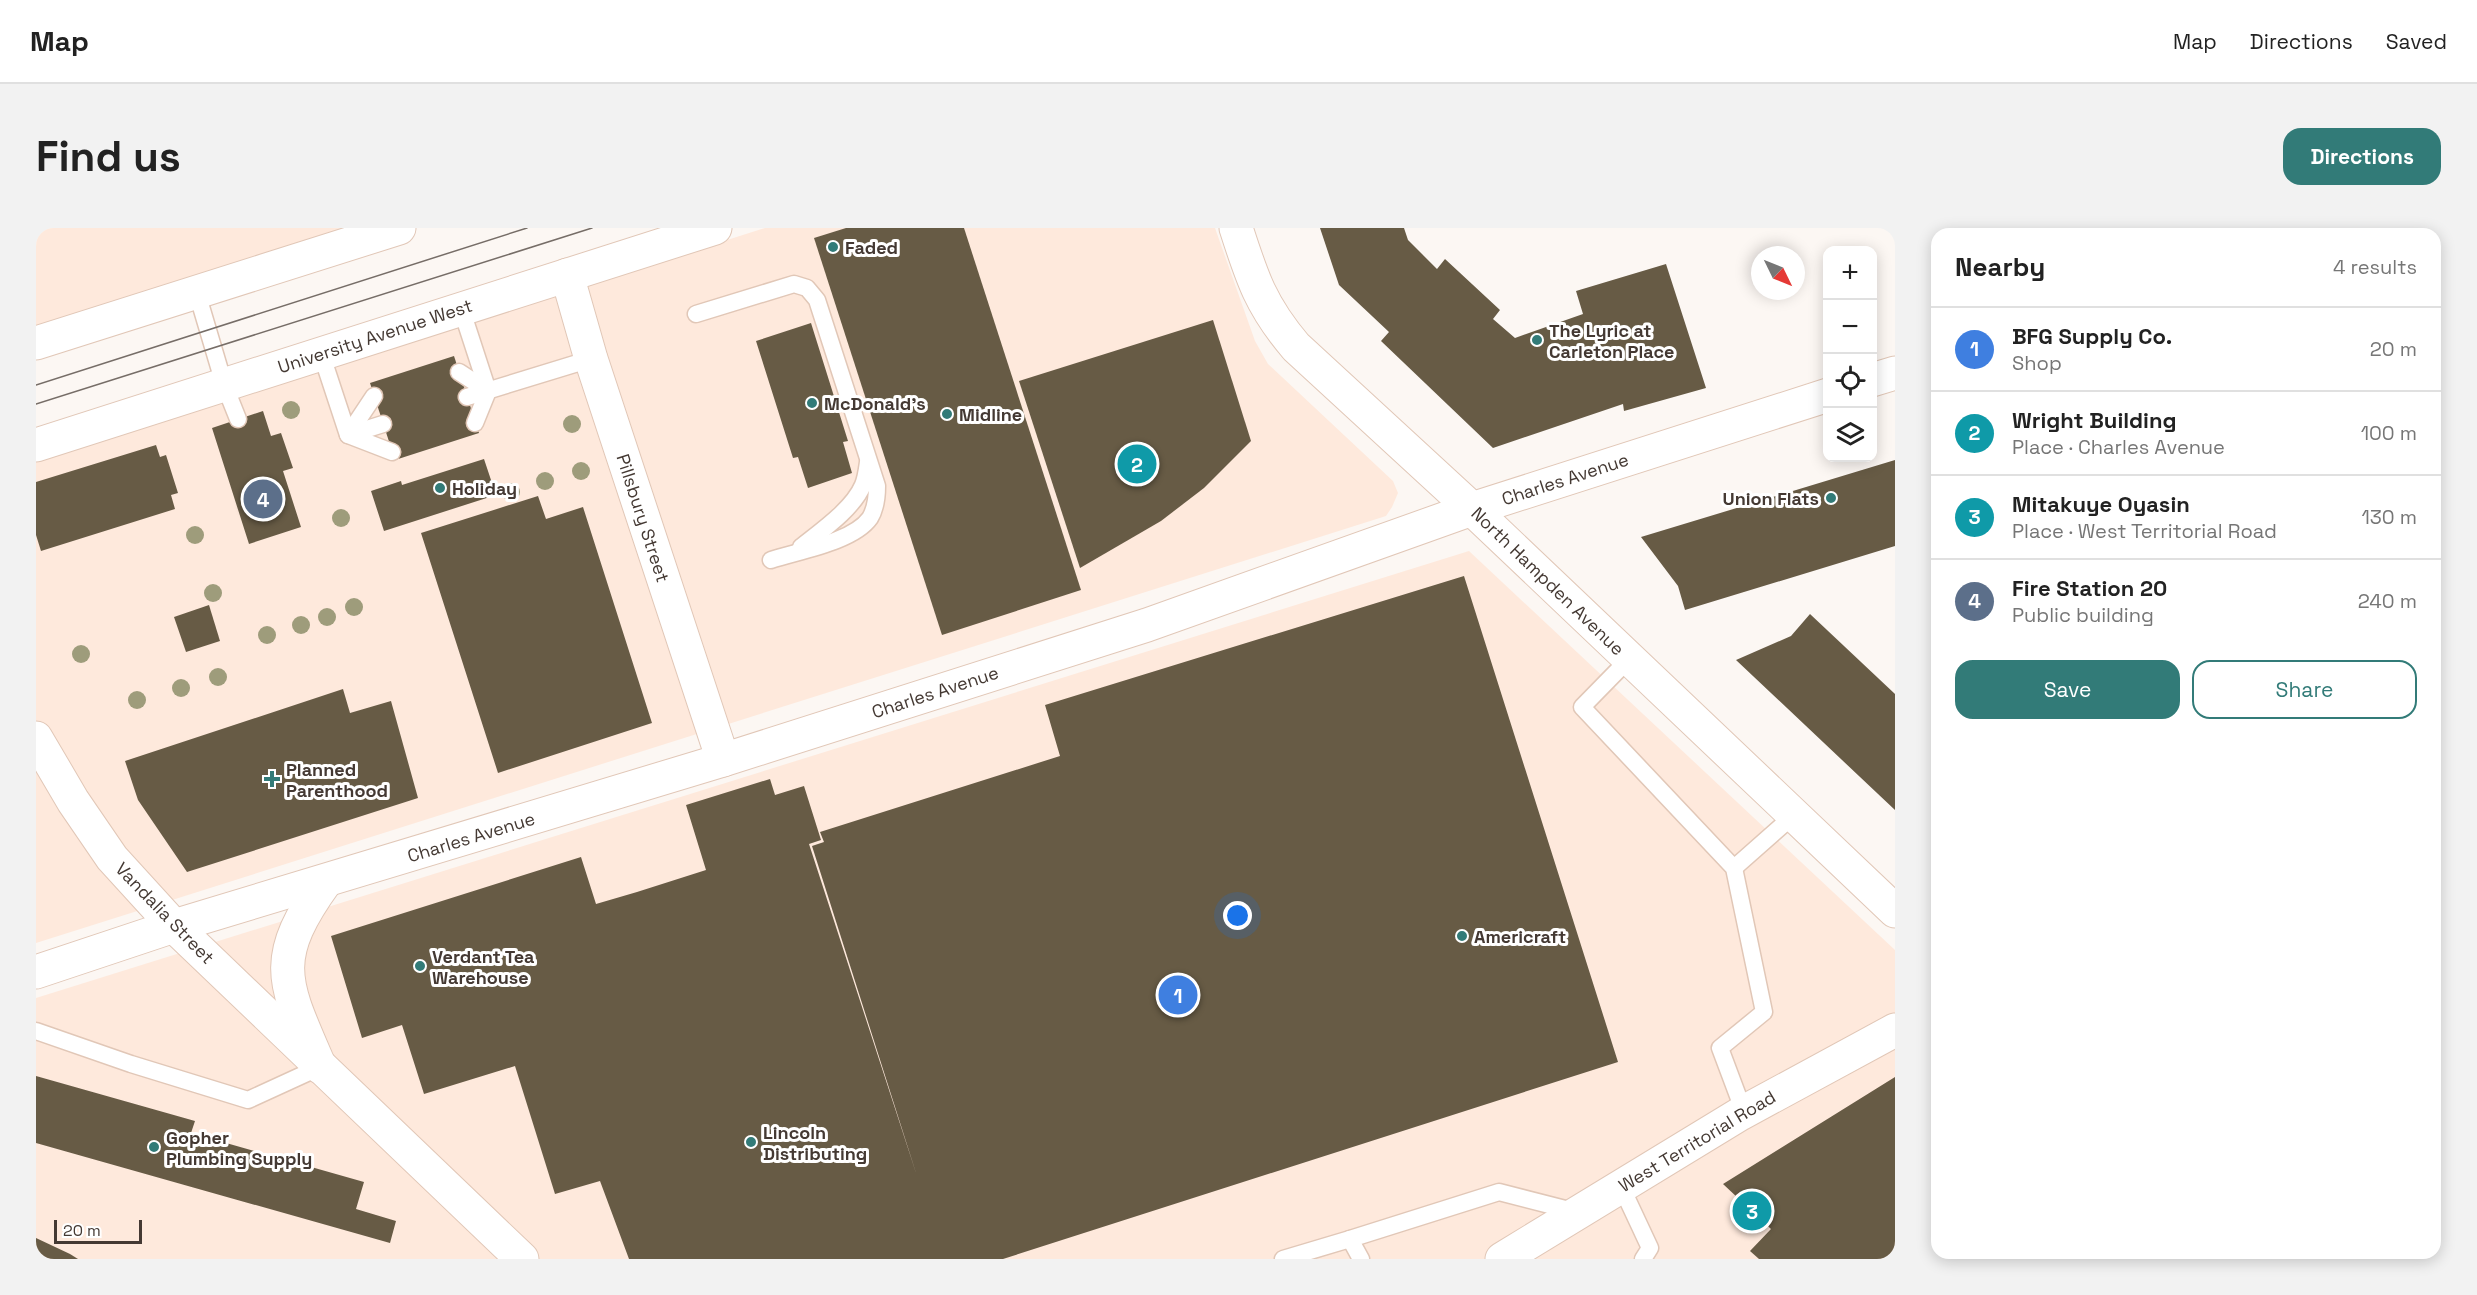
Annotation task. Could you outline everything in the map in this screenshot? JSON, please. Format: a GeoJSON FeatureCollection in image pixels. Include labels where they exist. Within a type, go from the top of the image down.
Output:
{"type":"FeatureCollection","features":[{"type":"Feature","properties":{"kind":"street"},"geometry":{"type":"LineString","coordinates":[[36,343],[399,228]]}},
{"type":"Feature","properties":{"kind":"street","name":"University Avenue West"},"geometry":{"type":"LineString","coordinates":[[36,445],[715,228]]}},
{"type":"Feature","properties":{"kind":"street","name":"North Hampden Avenue"},"geometry":{"type":"LineString","coordinates":[[1236,228],[1258,294],[1289,339],[1472,509],[1895,911]]}},
{"type":"Feature","properties":{"kind":"street","name":"Pillsbury Street"},"geometry":{"type":"LineString","coordinates":[[567,275],[591,358],[723,760]]}},
{"type":"Feature","properties":{"kind":"street"},"geometry":{"type":"LineString","coordinates":[[1877,378],[1895,373]]}},
{"type":"Feature","properties":{"kind":"street","name":"Charles Avenue"},"geometry":{"type":"LineString","coordinates":[[36,972],[174,926],[723,760],[1147,625],[1472,509],[1823,395]]}},
{"type":"Feature","properties":{"kind":"street","name":"Vandalia Street"},"geometry":{"type":"LineString","coordinates":[[36,738],[73,801],[112,858],[174,926],[522,1259]]}},
{"type":"Feature","properties":{"kind":"street","name":"Vandalia Street"},"geometry":{"type":"LineString","coordinates":[[320,1067],[294,1006],[287,978],[287,956],[295,931],[308,906],[326,881]]}},
{"type":"Feature","properties":{"kind":"street","name":"West Territorial Road"},"geometry":{"type":"LineString","coordinates":[[1502,1259],[1744,1112],[1895,1030]]}},
{"type":"Feature","properties":{"kind":"lane"},"geometry":{"type":"LineString","coordinates":[[696,314],[794,284],[807,288],[817,300],[877,486],[877,501],[870,518],[858,529],[843,538],[771,560]]}},
{"type":"Feature","properties":{"kind":"lane"},"geometry":{"type":"LineString","coordinates":[[197,293],[224,384],[238,419]]}},
{"type":"Feature","properties":{"kind":"lane"},"geometry":{"type":"LineString","coordinates":[[460,308],[488,391],[475,423]]}},
{"type":"Feature","properties":{"kind":"lane"},"geometry":{"type":"LineString","coordinates":[[321,353],[348,435]]}},
{"type":"Feature","properties":{"kind":"lane"},"geometry":{"type":"LineString","coordinates":[[467,397],[591,358]]}},
{"type":"Feature","properties":{"kind":"lane"},"geometry":{"type":"LineString","coordinates":[[459,372],[488,391]]}},
{"type":"Feature","properties":{"kind":"lane"},"geometry":{"type":"LineString","coordinates":[[348,435],[374,396]]}},
{"type":"Feature","properties":{"kind":"lane"},"geometry":{"type":"LineString","coordinates":[[348,435],[383,424]]}},
{"type":"Feature","properties":{"kind":"lane"},"geometry":{"type":"LineString","coordinates":[[348,435],[392,452]]}},
{"type":"Feature","properties":{"kind":"lane"},"geometry":{"type":"LineString","coordinates":[[794,553],[831,524],[853,500],[863,486],[868,460]]}},
{"type":"Feature","properties":{"kind":"lane"},"geometry":{"type":"LineString","coordinates":[[1629,659],[1582,707],[1734,868],[1764,1012],[1720,1048],[1744,1112]]}},
{"type":"Feature","properties":{"kind":"lane"},"geometry":{"type":"LineString","coordinates":[[1734,868],[1794,815]]}},
{"type":"Feature","properties":{"kind":"lane"},"geometry":{"type":"LineString","coordinates":[[36,1031],[131,1064],[248,1100],[320,1067]]}},
{"type":"Feature","properties":{"kind":"lane"},"geometry":{"type":"LineString","coordinates":[[1621,1186],[1650,1248],[1643,1259]]}},
{"type":"Feature","properties":{"kind":"lane"},"geometry":{"type":"LineString","coordinates":[[1283,1259],[1499,1192],[1578,1212]]}},
{"type":"Feature","properties":{"kind":"lane"},"geometry":{"type":"LineString","coordinates":[[1350,1239],[1361,1259]]}},
{"type":"Feature","properties":{"kind":"shaded area"},"geometry":{"type":"Polygon","coordinates":[[[36,228],[348,228],[36,327],[36,228]]]}},
{"type":"Feature","properties":{"kind":"shaded area"},"geometry":{"type":"Polygon","coordinates":[[[765,228],[1215,228],[1255,341],[1268,364],[1393,481],[1398,493],[1392,507],[1386,516],[36,943],[36,460],[765,228]]]}},
{"type":"Feature","properties":{"kind":"shaded area"},"geometry":{"type":"Polygon","coordinates":[[[1469,551],[1895,950],[1895,1259],[36,1259],[36,998],[1469,551]]]}},
{"type":"Feature","properties":{"kind":"building","name":"Midline"},"geometry":{"type":"Polygon","coordinates":[[[846,228],[964,228],[1081,590],[942,635],[814,238],[846,228]]]}},
{"type":"Feature","properties":{"kind":"building","name":"The Lyric at Carleton Place"},"geometry":{"type":"Polygon","coordinates":[[[1320,228],[1404,228],[1408,240],[1437,269],[1445,259],[1500,310],[1493,319],[1515,338],[1583,314],[1576,291],[1666,264],[1706,388],[1624,411],[1623,404],[1493,448],[1381,341],[1389,332],[1339,285],[1320,228]]]}},
{"type":"Feature","properties":{"kind":"building"},"geometry":{"type":"Polygon","coordinates":[[[1213,320],[1251,441],[1204,488],[1161,521],[1080,568],[1019,381],[1213,320]]]}},
{"type":"Feature","properties":{"kind":"building"},"geometry":{"type":"Polygon","coordinates":[[[811,323],[848,441],[843,442],[852,473],[808,488],[798,457],[793,458],[756,341],[811,323]]]}},
{"type":"Feature","properties":{"kind":"building","name":"Holiday"},"geometry":{"type":"Polygon","coordinates":[[[454,356],[479,433],[395,460],[370,383],[454,356]]]}},
{"type":"Feature","properties":{"kind":"building"},"geometry":{"type":"Polygon","coordinates":[[[263,411],[271,436],[281,433],[293,468],[283,471],[301,527],[249,544],[212,428],[263,411]]]}},
{"type":"Feature","properties":{"kind":"building"},"geometry":{"type":"Polygon","coordinates":[[[156,445],[160,457],[166,455],[178,493],[171,495],[175,509],[41,551],[36,535],[36,482],[156,445]]]}},
{"type":"Feature","properties":{"kind":"building"},"geometry":{"type":"Polygon","coordinates":[[[484,459],[496,495],[384,531],[371,491],[401,481],[402,485],[484,459]]]}},
{"type":"Feature","properties":{"kind":"building","name":"Union Flats"},"geometry":{"type":"Polygon","coordinates":[[[1895,460],[1895,546],[1685,610],[1678,586],[1641,537],[1895,460]]]}},
{"type":"Feature","properties":{"kind":"building"},"geometry":{"type":"Polygon","coordinates":[[[538,496],[546,519],[583,507],[652,723],[498,773],[421,533],[538,496]]]}},
{"type":"Feature","properties":{"kind":"building"},"geometry":{"type":"Polygon","coordinates":[[[1464,576],[1618,1062],[1003,1259],[629,1259],[600,1181],[555,1194],[515,1066],[424,1094],[402,1025],[362,1038],[331,936],[581,857],[596,904],[637,892],[706,870],[686,805],[770,779],[775,795],[804,786],[821,840],[809,844],[917,1176],[812,846],[824,842],[820,832],[1060,756],[1045,705],[1464,576]]]}},
{"type":"Feature","properties":{"kind":"building"},"geometry":{"type":"Polygon","coordinates":[[[209,605],[220,641],[186,652],[174,617],[209,605]]]}},
{"type":"Feature","properties":{"kind":"building"},"geometry":{"type":"Polygon","coordinates":[[[1810,614],[1895,694],[1895,810],[1736,660],[1791,636],[1810,614]]]}},
{"type":"Feature","properties":{"kind":"building","name":"Planned Parenthood"},"geometry":{"type":"Polygon","coordinates":[[[343,689],[350,713],[391,701],[418,798],[187,872],[138,800],[125,761],[343,689]]]}},
{"type":"Feature","properties":{"kind":"building"},"geometry":{"type":"Polygon","coordinates":[[[36,1076],[195,1121],[191,1133],[364,1182],[356,1209],[396,1221],[390,1243],[36,1143],[36,1076]]]}},
{"type":"Feature","properties":{"kind":"building"},"geometry":{"type":"Polygon","coordinates":[[[1895,1077],[1895,1259],[1759,1259],[1750,1251],[1771,1229],[1723,1184],[1895,1077]]]}},
{"type":"Feature","properties":{"kind":"building"},"geometry":{"type":"Polygon","coordinates":[[[36,1238],[70,1254],[78,1259],[36,1259],[36,1238]]]}},
{"type":"Feature","properties":{"kind":"tram line"},"geometry":{"type":"LineString","coordinates":[[36,385],[527,228]]}},
{"type":"Feature","properties":{"kind":"tram line"},"geometry":{"type":"LineString","coordinates":[[36,404],[592,228]]}},
{"type":"Feature","properties":{"kind":"place","name":"Faded"},"geometry":{"type":"Point","coordinates":[833,247]}},
{"type":"Feature","properties":{"kind":"place","name":"The Lyric at Carleton Place"},"geometry":{"type":"Point","coordinates":[1537,340]}},
{"type":"Feature","properties":{"kind":"place","name":"McDonald's"},"geometry":{"type":"Point","coordinates":[812,403]}},
{"type":"Feature","properties":{"kind":"place","name":"Midline"},"geometry":{"type":"Point","coordinates":[947,414]}},
{"type":"Feature","properties":{"kind":"place","name":"Wright Building"},"geometry":{"type":"Point","coordinates":[1137,464]}},
{"type":"Feature","properties":{"kind":"place","name":"Holiday"},"geometry":{"type":"Point","coordinates":[440,488]}},
{"type":"Feature","properties":{"kind":"place","name":"Union Flats"},"geometry":{"type":"Point","coordinates":[1831,498]}},
{"type":"Feature","properties":{"kind":"place","name":"Fire Station 20"},"geometry":{"type":"Point","coordinates":[263,499]}},
{"type":"Feature","properties":{"kind":"place","name":"Planned Parenthood"},"geometry":{"type":"Point","coordinates":[272,779]}},
{"type":"Feature","properties":{"kind":"place","name":"Americraft"},"geometry":{"type":"Point","coordinates":[1462,936]}},
{"type":"Feature","properties":{"kind":"place","name":"Verdant Tea Warehouse"},"geometry":{"type":"Point","coordinates":[420,966]}},
{"type":"Feature","properties":{"kind":"place","name":"BFG Supply Co."},"geometry":{"type":"Point","coordinates":[1178,995]}},
{"type":"Feature","properties":{"kind":"place","name":"Lincoln Distributing"},"geometry":{"type":"Point","coordinates":[751,1142]}},
{"type":"Feature","properties":{"kind":"place","name":"Gopher Plumbing Supply"},"geometry":{"type":"Point","coordinates":[154,1147]}},
{"type":"Feature","properties":{"kind":"place","name":"Mitakuye Oyasin"},"geometry":{"type":"Point","coordinates":[1752,1211]}}]}
